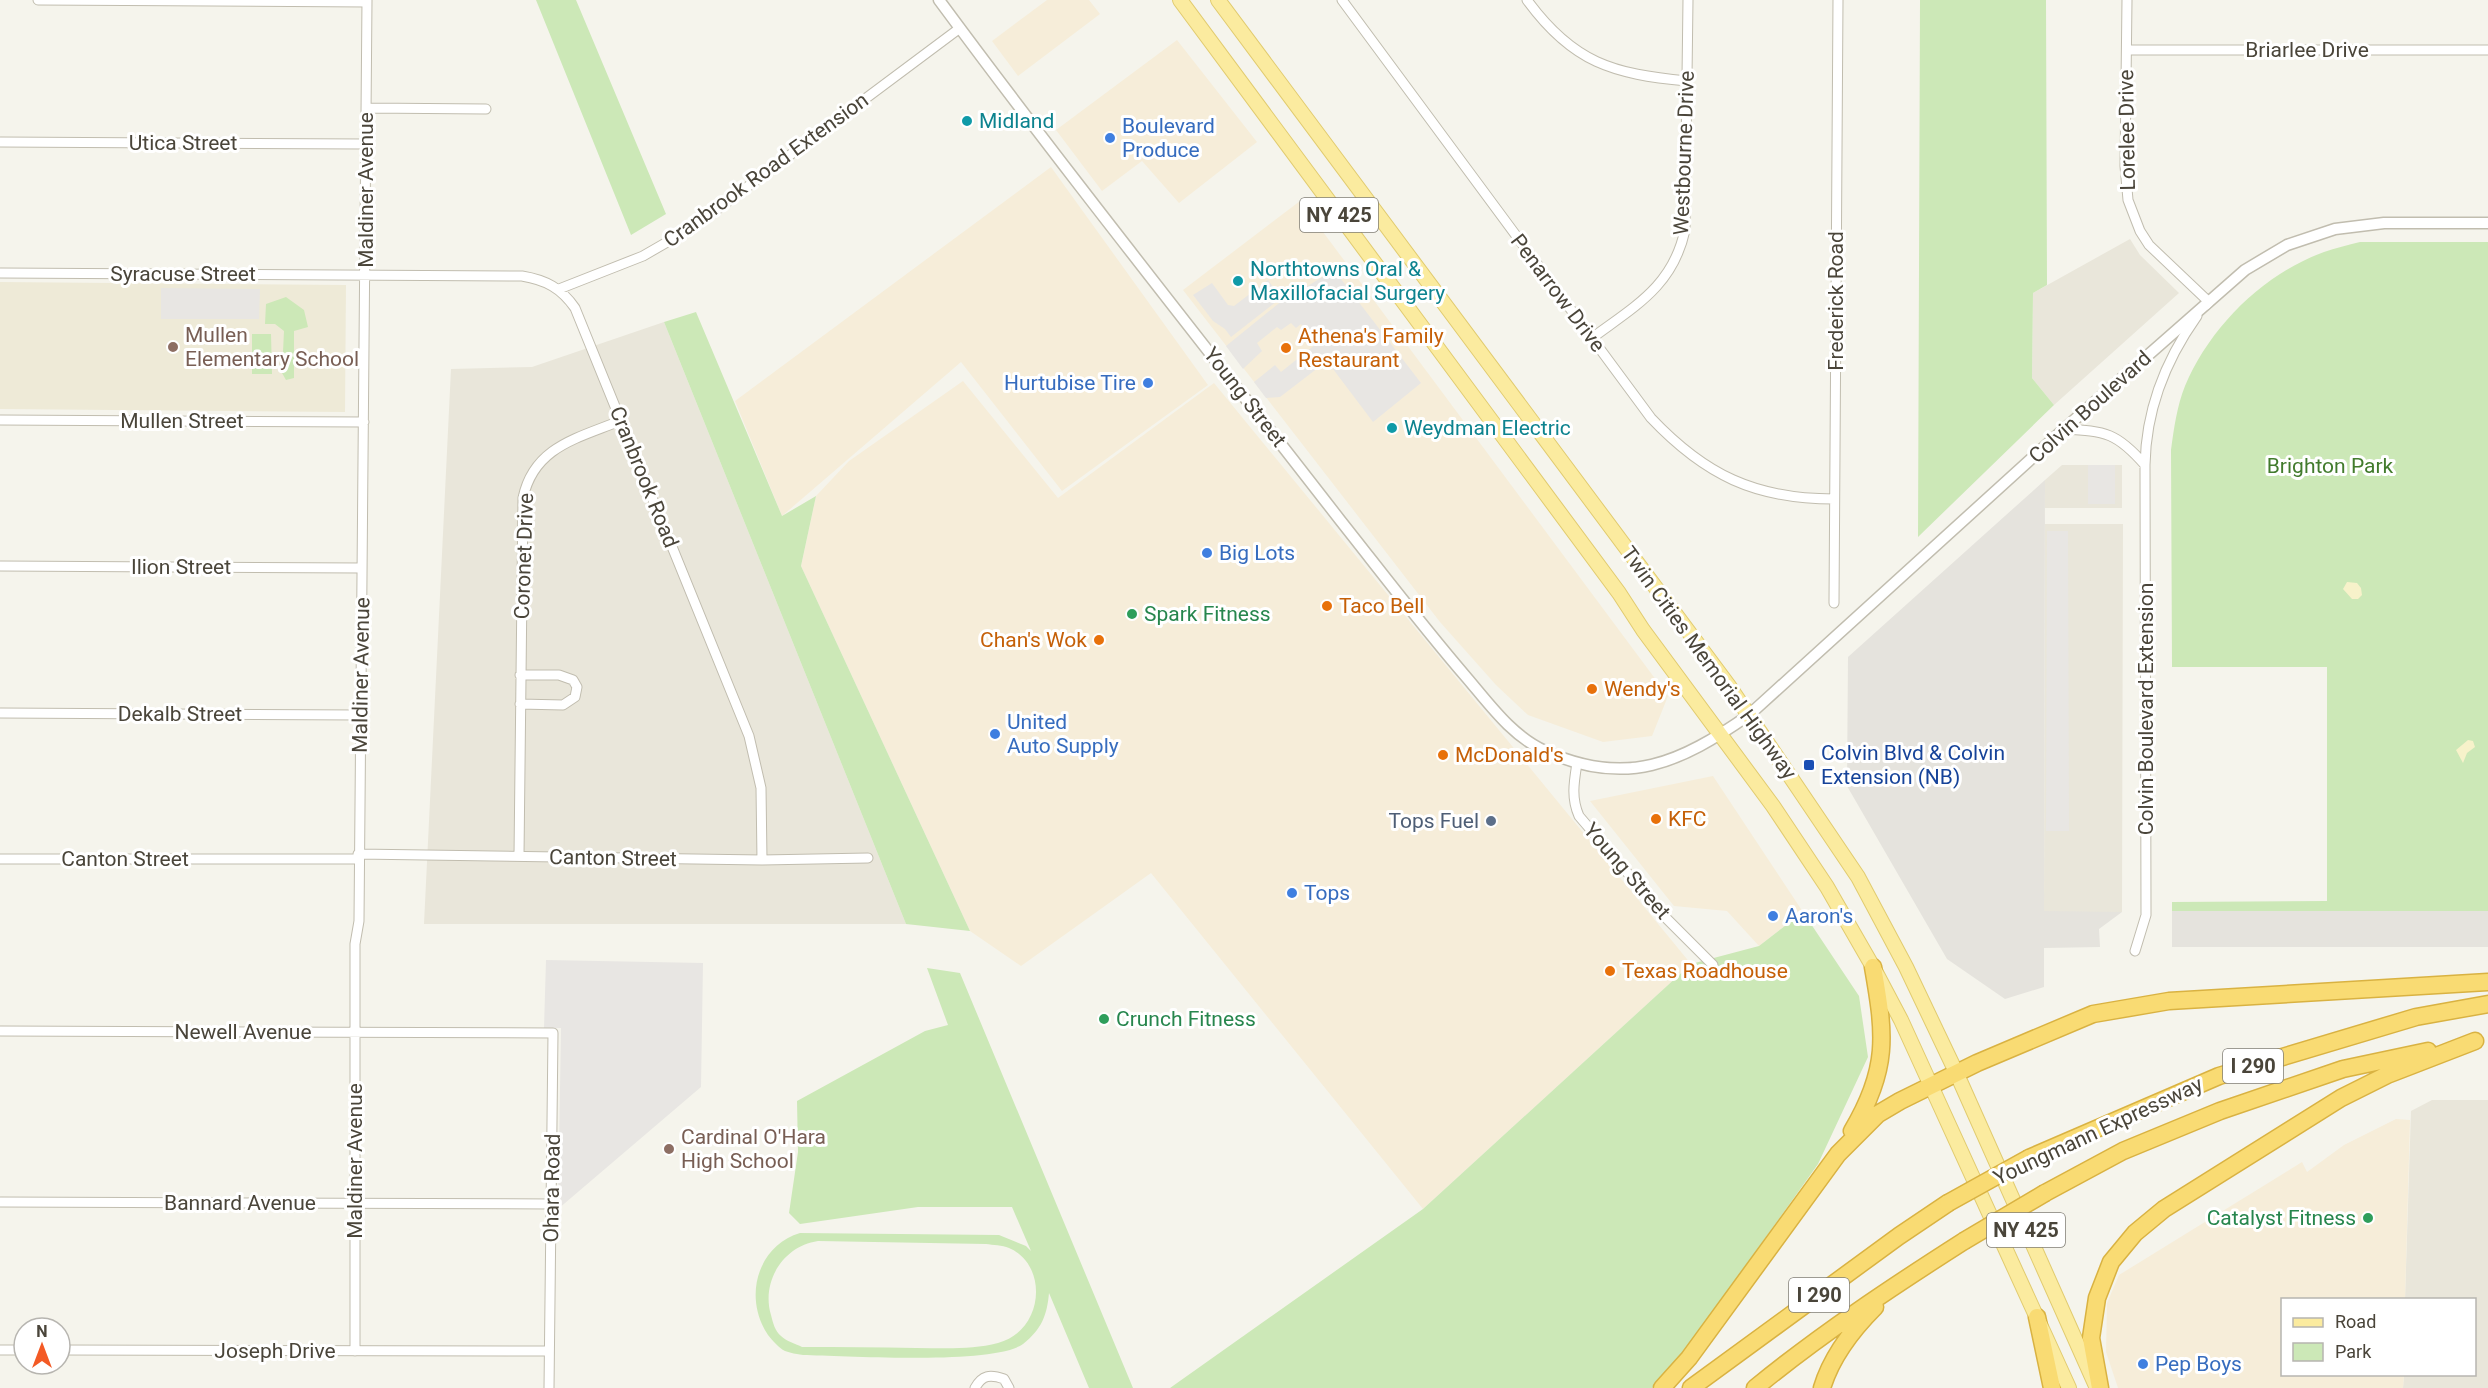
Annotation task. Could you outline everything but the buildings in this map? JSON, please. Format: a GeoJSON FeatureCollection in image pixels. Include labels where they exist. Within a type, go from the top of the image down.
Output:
{"type":"FeatureCollection","features":[{"type":"Feature","properties":{"kind":"highway"},"geometry":{"type":"LineString","coordinates":[[1662,1388],[1689,1358],[1838,1154],[1869,1099],[1878,1074],[1883,1043],[1873,967]]}},
{"type":"Feature","properties":{"kind":"highway"},"geometry":{"type":"LineString","coordinates":[[1838,1154],[1878,1114],[1956,1072],[2073,1020],[2113,1009],[2181,1000],[2488,982]]}},
{"type":"Feature","properties":{"kind":"highway","name":"Youngmann Expressway"},"geometry":{"type":"LineString","coordinates":[[1691,1388],[1899,1236],[1948,1203],[2029,1158],[2219,1076],[2416,1017],[2488,1004]]}},
{"type":"Feature","properties":{"kind":"highway"},"geometry":{"type":"LineString","coordinates":[[2098,1388],[2091,1338],[2097,1298],[2110,1262],[2135,1233],[2164,1209],[2341,1098],[2387,1076],[2482,1040]]}},
{"type":"Feature","properties":{"kind":"highway","name":"Youngmann Expressway"},"geometry":{"type":"LineString","coordinates":[[1755,1388],[1803,1349],[1904,1279],[2045,1193],[2123,1151],[2220,1111],[2343,1069],[2482,1040]]}},
{"type":"Feature","properties":{"kind":"highway"},"geometry":{"type":"LineString","coordinates":[[1822,1388],[1835,1357],[1867,1316],[1904,1279]]}},
{"type":"Feature","properties":{"kind":"highway"},"geometry":{"type":"LineString","coordinates":[[2037,1317],[2052,1388]]}},
{"type":"Feature","properties":{"kind":"main road","name":"Twin Cities Memorial Highway"},"geometry":{"type":"LineString","coordinates":[[1180,0],[1619,593],[1643,630],[1773,806],[1827,887],[1901,1020],[2069,1388]]}},
{"type":"Feature","properties":{"kind":"main road","name":"Twin Cities Memorial Highway"},"geometry":{"type":"LineString","coordinates":[[1218,0],[1749,715],[1858,877],[1906,967],[1956,1072],[2098,1388]]}},
{"type":"Feature","properties":{"kind":"street"},"geometry":{"type":"LineString","coordinates":[[38,0],[367,1]]}},
{"type":"Feature","properties":{"kind":"street","name":"Young Street"},"geometry":{"type":"LineString","coordinates":[[939,0],[1433,639],[1508,725],[1542,750],[1595,768],[1616,770],[1669,761],[1701,747],[1749,715]]}},
{"type":"Feature","properties":{"kind":"street","name":"Penarrow Drive"},"geometry":{"type":"LineString","coordinates":[[1342,0],[1651,418],[1670,438],[1712,470],[1746,487],[1773,495],[1834,499]]}},
{"type":"Feature","properties":{"kind":"street"},"geometry":{"type":"LineString","coordinates":[[1527,0],[1554,33],[1586,57],[1621,72],[1642,77],[1687,81]]}},
{"type":"Feature","properties":{"kind":"street","name":"Westbourne Drive"},"geometry":{"type":"LineString","coordinates":[[1592,338],[1658,287],[1677,259],[1685,230],[1688,0]]}},
{"type":"Feature","properties":{"kind":"street","name":"Frederick Road"},"geometry":{"type":"LineString","coordinates":[[1834,603],[1838,0]]}},
{"type":"Feature","properties":{"kind":"street","name":"Lorelee Drive"},"geometry":{"type":"LineString","coordinates":[[2127,0],[2125,183],[2133,216],[2145,238],[2160,257],[2209,302]]}},
{"type":"Feature","properties":{"kind":"street","name":"Maldiner Avenue"},"geometry":{"type":"LineString","coordinates":[[355,1351],[355,1033],[364,422],[367,1]]}},
{"type":"Feature","properties":{"kind":"street","name":"Cranbrook Road Extension"},"geometry":{"type":"LineString","coordinates":[[558,289],[643,256],[694,226],[960,27]]}},
{"type":"Feature","properties":{"kind":"street","name":"Briarlee Drive"},"geometry":{"type":"LineString","coordinates":[[2127,50],[2488,50]]}},
{"type":"Feature","properties":{"kind":"street"},"geometry":{"type":"LineString","coordinates":[[367,108],[486,109]]}},
{"type":"Feature","properties":{"kind":"street","name":"Utica Street"},"geometry":{"type":"LineString","coordinates":[[0,142],[366,144]]}},
{"type":"Feature","properties":{"kind":"street","name":"Colvin Boulevard"},"geometry":{"type":"LineString","coordinates":[[1749,715],[2226,285],[2265,257],[2287,245],[2335,229],[2384,223],[2488,223]]}},
{"type":"Feature","properties":{"kind":"street","name":"Syracuse Street"},"geometry":{"type":"LineString","coordinates":[[0,273],[365,275]]}},
{"type":"Feature","properties":{"kind":"street","name":"Cranbrook Road"},"geometry":{"type":"LineString","coordinates":[[365,275],[522,276],[537,279],[558,289],[575,308],[749,736],[761,788],[762,860]]}},
{"type":"Feature","properties":{"kind":"street","name":"Colvin Boulevard Extension"},"geometry":{"type":"LineString","coordinates":[[2135,951],[2146,915],[2145,465],[2148,427],[2161,379],[2184,335],[2209,302]]}},
{"type":"Feature","properties":{"kind":"street","name":"Mullen Street"},"geometry":{"type":"LineString","coordinates":[[0,420],[364,422]]}},
{"type":"Feature","properties":{"kind":"street","name":"Coronet Drive"},"geometry":{"type":"LineString","coordinates":[[519,856],[523,498],[526,485],[538,462],[555,448],[622,420]]}},
{"type":"Feature","properties":{"kind":"street"},"geometry":{"type":"LineString","coordinates":[[2064,429],[2109,434],[2127,444],[2145,465]]}},
{"type":"Feature","properties":{"kind":"street","name":"Ilion Street"},"geometry":{"type":"LineString","coordinates":[[0,566],[362,568]]}},
{"type":"Feature","properties":{"kind":"street"},"geometry":{"type":"LineString","coordinates":[[520,675],[559,675],[573,680],[577,687],[575,697],[563,705],[520,704]]}},
{"type":"Feature","properties":{"kind":"street","name":"Dekalb Street"},"geometry":{"type":"LineString","coordinates":[[0,713],[360,715]]}},
{"type":"Feature","properties":{"kind":"street","name":"Young Street"},"geometry":{"type":"LineString","coordinates":[[1577,763],[1573,796],[1579,816],[1666,918],[1713,965]]}},
{"type":"Feature","properties":{"kind":"street","name":"Canton Street"},"geometry":{"type":"LineString","coordinates":[[0,859],[519,856],[762,860],[868,858]]}},
{"type":"Feature","properties":{"kind":"street","name":"Newell Avenue"},"geometry":{"type":"LineString","coordinates":[[0,1031],[487,1033]]}},
{"type":"Feature","properties":{"kind":"street","name":"Ohara Road"},"geometry":{"type":"LineString","coordinates":[[487,1033],[553,1033],[549,1388]]}},
{"type":"Feature","properties":{"kind":"street","name":"Bannard Avenue"},"geometry":{"type":"LineString","coordinates":[[0,1202],[552,1204]]}},
{"type":"Feature","properties":{"kind":"street","name":"Joseph Drive"},"geometry":{"type":"LineString","coordinates":[[72,1350],[549,1351]]}},
{"type":"Feature","properties":{"kind":"street"},"geometry":{"type":"LineString","coordinates":[[975,1388],[980,1379],[987,1376],[1004,1379],[1009,1388]]}},
{"type":"Feature","properties":{"kind":"shaded area"},"geometry":{"type":"Polygon","coordinates":[[[1047,0],[1089,0],[1100,14],[1018,76],[992,41],[1047,0]]]}},
{"type":"Feature","properties":{"kind":"shaded area"},"geometry":{"type":"Polygon","coordinates":[[[1177,40],[1257,142],[1179,203],[1142,161],[1102,191],[1056,130],[1177,40]]]}},
{"type":"Feature","properties":{"kind":"shaded area"},"geometry":{"type":"Polygon","coordinates":[[[1051,167],[1208,385],[1062,491],[961,362],[782,516],[735,401],[1051,167]]]}},
{"type":"Feature","properties":{"kind":"shaded area"},"geometry":{"type":"Polygon","coordinates":[[[1300,201],[1668,696],[1652,736],[1603,742],[1528,715],[1496,685],[1440,622],[1183,290],[1300,201]]]}},
{"type":"Feature","properties":{"kind":"shaded area"},"geometry":{"type":"Polygon","coordinates":[[[2130,239],[2140,255],[2179,293],[2054,405],[2032,378],[2033,293],[2130,239]]]}},
{"type":"Feature","properties":{"kind":"shaded area"},"geometry":{"type":"Polygon","coordinates":[[[1334,270],[1421,383],[1373,422],[1327,361],[1280,397],[1266,398],[1254,382],[1275,365],[1281,372],[1316,344],[1301,324],[1296,328],[1291,323],[1281,330],[1277,327],[1257,343],[1262,351],[1243,369],[1226,346],[1278,304],[1334,270]]]}},
{"type":"Feature","properties":{"kind":"shaded area"},"geometry":{"type":"Polygon","coordinates":[[[1268,280],[1281,298],[1231,337],[1225,329],[1213,321],[1193,295],[1212,283],[1228,305],[1234,306],[1268,280]]]}},
{"type":"Feature","properties":{"kind":"shaded area","name":"Mullen Elementary School"},"geometry":{"type":"Polygon","coordinates":[[[0,282],[346,285],[345,412],[0,409],[0,282]]]}},
{"type":"Feature","properties":{"kind":"shaded area"},"geometry":{"type":"Polygon","coordinates":[[[161,288],[260,289],[259,319],[161,319],[161,288]]]}},
{"type":"Feature","properties":{"kind":"shaded area"},"geometry":{"type":"Polygon","coordinates":[[[664,322],[906,924],[424,924],[451,369],[532,367],[664,322]]]}},
{"type":"Feature","properties":{"kind":"shaded area"},"geometry":{"type":"Polygon","coordinates":[[[963,381],[1058,498],[1214,383],[1691,964],[1423,1209],[1151,873],[1021,966],[970,931],[801,566],[816,496],[849,461],[963,381]]]}},
{"type":"Feature","properties":{"kind":"shaded area"},"geometry":{"type":"Polygon","coordinates":[[[2062,465],[2122,465],[2122,508],[2045,508],[2045,480],[2062,465]]]}},
{"type":"Feature","properties":{"kind":"shaded area"},"geometry":{"type":"Polygon","coordinates":[[[2088,465],[2115,465],[2115,504],[2088,504],[2088,465]]]}},
{"type":"Feature","properties":{"kind":"shaded area"},"geometry":{"type":"Polygon","coordinates":[[[2045,480],[2044,911],[2122,912],[2099,929],[2100,947],[2044,948],[2044,987],[2005,999],[1947,959],[1847,786],[1848,657],[2045,480]]]}},
{"type":"Feature","properties":{"kind":"shaded area"},"geometry":{"type":"Polygon","coordinates":[[[2045,524],[2123,524],[2122,912],[2044,912],[2045,524]]]}},
{"type":"Feature","properties":{"kind":"shaded area"},"geometry":{"type":"Polygon","coordinates":[[[2047,531],[2068,531],[2069,831],[2046,831],[2047,531]]]}},
{"type":"Feature","properties":{"kind":"shaded area"},"geometry":{"type":"Polygon","coordinates":[[[1713,776],[1803,912],[1759,946],[1727,911],[1674,906],[1590,801],[1713,776]]]}},
{"type":"Feature","properties":{"kind":"shaded area"},"geometry":{"type":"Polygon","coordinates":[[[2172,911],[2488,911],[2488,947],[2172,947],[2172,911]]]}},
{"type":"Feature","properties":{"kind":"shaded area"},"geometry":{"type":"Polygon","coordinates":[[[546,960],[703,963],[701,1087],[558,1209],[561,1028],[544,1028],[546,960]]]}},
{"type":"Feature","properties":{"kind":"shaded area"},"geometry":{"type":"Polygon","coordinates":[[[2432,1100],[2488,1100],[2488,1388],[2403,1388],[2404,1376],[2476,1376],[2476,1298],[2405,1298],[2411,1111],[2432,1100]]]}},
{"type":"Feature","properties":{"kind":"shaded area"},"geometry":{"type":"Polygon","coordinates":[[[2396,1119],[2410,1120],[2405,1298],[2281,1298],[2281,1376],[2404,1376],[2403,1388],[2118,1388],[2106,1352],[2107,1303],[2119,1275],[2302,1162],[2307,1172],[2344,1145],[2396,1119]]]}},
{"type":"Feature","properties":{"kind":"green space"},"geometry":{"type":"Polygon","coordinates":[[[536,0],[576,0],[666,214],[631,235],[536,0]]]}},
{"type":"Feature","properties":{"kind":"green space"},"geometry":{"type":"Polygon","coordinates":[[[1920,0],[2046,0],[2047,285],[2033,293],[2032,378],[2054,405],[1918,537],[1920,0]]]}},
{"type":"Feature","properties":{"kind":"green space","name":"Brighton Park"},"geometry":{"type":"Polygon","coordinates":[[[2360,242],[2488,242],[2488,911],[2172,911],[2172,902],[2327,901],[2327,667],[2172,667],[2171,450],[2178,409],[2185,386],[2209,343],[2224,323],[2241,305],[2280,274],[2324,252],[2360,242]]]}},
{"type":"Feature","properties":{"kind":"green space"},"geometry":{"type":"Polygon","coordinates":[[[286,297],[304,310],[308,327],[294,331],[294,378],[286,380],[282,373],[284,331],[275,324],[265,324],[266,304],[286,297]]]}},
{"type":"Feature","properties":{"kind":"green space"},"geometry":{"type":"Polygon","coordinates":[[[696,312],[782,516],[816,496],[801,566],[970,931],[906,924],[664,322],[696,312]]]}},
{"type":"Feature","properties":{"kind":"green space"},"geometry":{"type":"Polygon","coordinates":[[[252,334],[271,334],[272,374],[252,374],[252,334]]]}},
{"type":"Feature","properties":{"kind":"green space"},"geometry":{"type":"Polygon","coordinates":[[[1803,912],[1859,996],[1868,1057],[1818,1164],[1704,1324],[1670,1369],[1652,1388],[1170,1388],[1423,1209],[1691,964],[1759,946],[1803,912]]]}},
{"type":"Feature","properties":{"kind":"green space"},"geometry":{"type":"Polygon","coordinates":[[[927,968],[960,973],[1133,1388],[1089,1388],[1049,1293],[1047,1308],[1035,1333],[1023,1344],[1007,1351],[983,1355],[918,1358],[803,1355],[780,1348],[768,1335],[760,1321],[756,1305],[756,1290],[758,1275],[764,1261],[773,1249],[800,1233],[999,1235],[1026,1246],[1031,1251],[1012,1207],[918,1207],[800,1224],[789,1213],[798,1152],[797,1101],[925,1031],[948,1025],[927,968]],[[818,1241],[806,1244],[785,1258],[772,1278],[769,1303],[774,1327],[783,1338],[802,1347],[958,1348],[998,1343],[1013,1336],[1025,1325],[1036,1297],[1035,1282],[1031,1268],[1022,1256],[1006,1247],[986,1244],[818,1241]]]}},
{"type":"Feature","properties":{"kind":"sand"},"geometry":{"type":"Polygon","coordinates":[[[2347,582],[2357,583],[2361,588],[2362,595],[2358,599],[2352,599],[2343,589],[2347,582]]]}},
{"type":"Feature","properties":{"kind":"sand"},"geometry":{"type":"Polygon","coordinates":[[[2468,740],[2473,741],[2475,747],[2467,753],[2463,763],[2456,750],[2468,740]]]}},
{"type":"Feature","properties":{"kind":"place","name":"Midland"},"geometry":{"type":"Point","coordinates":[967,121]}},
{"type":"Feature","properties":{"kind":"place","name":"Boulevard Produce"},"geometry":{"type":"Point","coordinates":[1110,138]}},
{"type":"Feature","properties":{"kind":"place","name":"Northtowns Oral & Maxillofacial Surgery"},"geometry":{"type":"Point","coordinates":[1238,281]}},
{"type":"Feature","properties":{"kind":"place","name":"Mullen Elementary School"},"geometry":{"type":"Point","coordinates":[173,347]}},
{"type":"Feature","properties":{"kind":"place","name":"Athena's Family Restaurant"},"geometry":{"type":"Point","coordinates":[1286,348]}},
{"type":"Feature","properties":{"kind":"place","name":"Hurtubise Tire"},"geometry":{"type":"Point","coordinates":[1148,383]}},
{"type":"Feature","properties":{"kind":"place","name":"Weydman Electric"},"geometry":{"type":"Point","coordinates":[1392,428]}},
{"type":"Feature","properties":{"kind":"place","name":"Big Lots"},"geometry":{"type":"Point","coordinates":[1207,553]}},
{"type":"Feature","properties":{"kind":"place","name":"Taco Bell"},"geometry":{"type":"Point","coordinates":[1327,606]}},
{"type":"Feature","properties":{"kind":"place","name":"Spark Fitness"},"geometry":{"type":"Point","coordinates":[1132,614]}},
{"type":"Feature","properties":{"kind":"place","name":"Chan's Wok"},"geometry":{"type":"Point","coordinates":[1099,640]}},
{"type":"Feature","properties":{"kind":"place","name":"Wendy's"},"geometry":{"type":"Point","coordinates":[1592,689]}},
{"type":"Feature","properties":{"kind":"place","name":"United Auto Supply"},"geometry":{"type":"Point","coordinates":[995,734]}},
{"type":"Feature","properties":{"kind":"place","name":"McDonald's"},"geometry":{"type":"Point","coordinates":[1443,755]}},
{"type":"Feature","properties":{"kind":"place","name":"Colvin Blvd & Colvin Extension (NB)"},"geometry":{"type":"Point","coordinates":[1809,765]}},
{"type":"Feature","properties":{"kind":"place","name":"KFC"},"geometry":{"type":"Point","coordinates":[1656,819]}},
{"type":"Feature","properties":{"kind":"place","name":"Tops Fuel"},"geometry":{"type":"Point","coordinates":[1491,821]}},
{"type":"Feature","properties":{"kind":"place","name":"Tops"},"geometry":{"type":"Point","coordinates":[1292,893]}},
{"type":"Feature","properties":{"kind":"place","name":"Aaron's"},"geometry":{"type":"Point","coordinates":[1773,916]}},
{"type":"Feature","properties":{"kind":"place","name":"Texas Roadhouse"},"geometry":{"type":"Point","coordinates":[1610,971]}},
{"type":"Feature","properties":{"kind":"place","name":"Crunch Fitness"},"geometry":{"type":"Point","coordinates":[1104,1019]}},
{"type":"Feature","properties":{"kind":"place","name":"Cardinal O'Hara High School"},"geometry":{"type":"Point","coordinates":[669,1149]}},
{"type":"Feature","properties":{"kind":"place","name":"Catalyst Fitness"},"geometry":{"type":"Point","coordinates":[2368,1218]}},
{"type":"Feature","properties":{"kind":"place","name":"Pep Boys"},"geometry":{"type":"Point","coordinates":[2143,1364]}}]}
